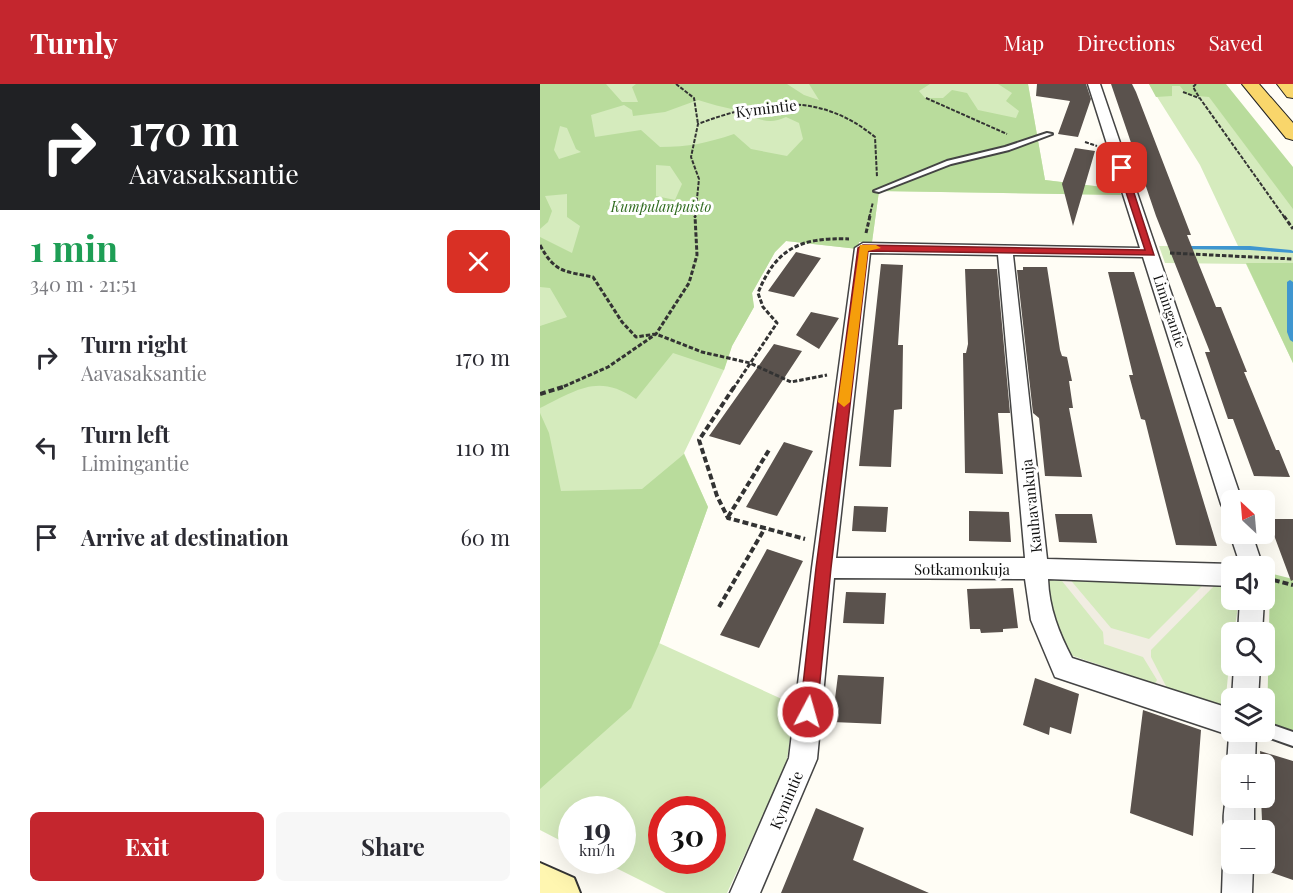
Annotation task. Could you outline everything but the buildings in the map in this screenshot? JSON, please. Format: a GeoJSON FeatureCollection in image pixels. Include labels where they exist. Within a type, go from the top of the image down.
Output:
{"type":"FeatureCollection","features":[{"type":"Feature","properties":{"kind":"main road"},"geometry":{"type":"LineString","coordinates":[[1250,84],[1293,134]]}},
{"type":"Feature","properties":{"kind":"main road"},"geometry":{"type":"LineString","coordinates":[[1285,84],[1293,93]]}},
{"type":"Feature","properties":{"kind":"street","name":"Limingantie"},"geometry":{"type":"LineString","coordinates":[[1095,84],[1227,490]]}},
{"type":"Feature","properties":{"kind":"street"},"geometry":{"type":"LineString","coordinates":[[863,248],[1151,253]]}},
{"type":"Feature","properties":{"kind":"street","name":"Kymintie"},"geometry":{"type":"LineString","coordinates":[[746,893],[803,759],[823,568],[863,248]]}},
{"type":"Feature","properties":{"kind":"street","name":"Kauhavankuja"},"geometry":{"type":"LineString","coordinates":[[1005,250],[1037,569],[1221,575]]}},
{"type":"Feature","properties":{"kind":"street","name":"Sotkamonkuja"},"geometry":{"type":"LineString","coordinates":[[823,568],[1037,569]]}},
{"type":"Feature","properties":{"kind":"street"},"geometry":{"type":"LineString","coordinates":[[1037,569],[1036,591],[1047,636],[1064,668],[1221,719]]}},
{"type":"Feature","properties":{"kind":"street"},"geometry":{"type":"LineString","coordinates":[[1237,893],[1238,874]]}},
{"type":"Feature","properties":{"kind":"street"},"geometry":{"type":"LineString","coordinates":[[540,884],[559,893]]}},
{"type":"Feature","properties":{"kind":"lane"},"geometry":{"type":"LineString","coordinates":[[877,191],[949,162],[1007,149],[1049,134]]}},
{"type":"Feature","properties":{"kind":"lane"},"geometry":{"type":"LineString","coordinates":[[1275,733],[1293,739]]}},
{"type":"Feature","properties":{"kind":"path"},"geometry":{"type":"LineString","coordinates":[[540,394],[571,385],[608,367],[656,334],[689,283],[697,255],[695,214],[699,179],[691,157],[698,124],[694,98],[676,84]]}},
{"type":"Feature","properties":{"kind":"path"},"geometry":{"type":"LineString","coordinates":[[1196,84],[1193,87],[1200,98],[1293,229]]}},
{"type":"Feature","properties":{"kind":"path"},"geometry":{"type":"LineString","coordinates":[[1183,92],[1200,98]]}},
{"type":"Feature","properties":{"kind":"path"},"geometry":{"type":"LineString","coordinates":[[926,98],[1012,136],[1033,139]]}},
{"type":"Feature","properties":{"kind":"path","name":"Kymintie"},"geometry":{"type":"LineString","coordinates":[[698,124],[722,114],[759,106],[812,104],[835,109],[860,122],[875,137],[877,191],[863,248]]}},
{"type":"Feature","properties":{"kind":"path"},"geometry":{"type":"LineString","coordinates":[[826,544],[728,518],[717,496],[699,440],[777,323],[762,307],[758,293],[772,263],[785,252],[832,237],[851,239],[863,248]]}},
{"type":"Feature","properties":{"kind":"path"},"geometry":{"type":"LineString","coordinates":[[540,245],[549,262],[558,270],[593,277],[622,322],[636,337],[656,334],[702,352],[750,363],[791,382],[848,371]]}},
{"type":"Feature","properties":{"kind":"path"},"geometry":{"type":"LineString","coordinates":[[1151,253],[1293,258]]}},
{"type":"Feature","properties":{"kind":"path"},"geometry":{"type":"LineString","coordinates":[[728,518],[770,450]]}},
{"type":"Feature","properties":{"kind":"path"},"geometry":{"type":"LineString","coordinates":[[719,607],[765,528]]}},
{"type":"Feature","properties":{"kind":"path"},"geometry":{"type":"LineString","coordinates":[[1275,581],[1293,585]]}},
{"type":"Feature","properties":{"kind":"green space","name":"Kumpulanpuisto"},"geometry":{"type":"Polygon","coordinates":[[[540,84],[1028,84],[1045,180],[1119,189],[1121,195],[879,191],[872,242],[859,242],[858,249],[786,241],[775,252],[752,293],[754,307],[732,346],[724,370],[684,453],[708,507],[659,643],[795,705],[786,766],[727,893],[666,893],[628,874],[636,874],[636,796],[558,796],[558,839],[540,830],[540,84]]]}},
{"type":"Feature","properties":{"kind":"green space"},"geometry":{"type":"Polygon","coordinates":[[[540,84],[606,84],[622,102],[638,102],[632,87],[636,84],[787,84],[804,95],[819,100],[809,84],[930,84],[919,91],[925,98],[943,98],[952,90],[967,93],[978,110],[1016,118],[1019,111],[1006,101],[1012,93],[998,84],[1028,84],[1045,180],[1119,189],[1121,195],[879,191],[872,242],[859,242],[858,249],[786,241],[775,252],[752,293],[754,307],[732,346],[724,370],[673,353],[636,399],[610,387],[588,387],[565,395],[540,408],[540,326],[567,317],[550,288],[540,287],[540,237],[572,253],[580,226],[567,217],[567,194],[545,196],[552,211],[548,222],[540,229],[540,84]],[[698,100],[665,112],[633,116],[632,110],[624,105],[591,115],[595,137],[641,130],[660,147],[670,147],[698,144],[734,134],[751,149],[787,156],[803,139],[799,123],[786,117],[766,121],[698,100]],[[560,126],[554,150],[559,159],[581,152],[576,149],[567,128],[560,126]],[[656,165],[656,196],[675,200],[682,184],[670,166],[656,165]]]}},
{"type":"Feature","properties":{"kind":"green space"},"geometry":{"type":"Polygon","coordinates":[[[1149,84],[1222,84],[1293,171],[1293,363],[1246,264],[1165,263],[1159,246],[1238,246],[1200,165],[1149,84]]]}},
{"type":"Feature","properties":{"kind":"green space"},"geometry":{"type":"Polygon","coordinates":[[[1149,84],[1226,84],[1293,167],[1293,209],[1209,97],[1187,95],[1180,86],[1172,86],[1172,96],[1156,97],[1149,84]]]}},
{"type":"Feature","properties":{"kind":"green space"},"geometry":{"type":"Polygon","coordinates":[[[1246,263],[1293,263],[1293,363],[1246,263]]]}},
{"type":"Feature","properties":{"kind":"green space"},"geometry":{"type":"Polygon","coordinates":[[[540,413],[549,433],[561,491],[642,489],[684,454],[708,507],[659,644],[631,708],[540,789],[540,413]]]}},
{"type":"Feature","properties":{"kind":"green space"},"geometry":{"type":"Polygon","coordinates":[[[1275,574],[1293,579],[1293,732],[1275,726],[1275,688],[1268,688],[1268,676],[1275,676],[1275,622],[1269,622],[1269,610],[1275,610],[1275,574]]]}},
{"type":"Feature","properties":{"kind":"green space"},"geometry":{"type":"Polygon","coordinates":[[[1046,577],[1217,583],[1221,586],[1221,610],[1237,610],[1236,622],[1221,622],[1221,676],[1228,676],[1227,688],[1221,688],[1221,706],[1067,654],[1054,634],[1053,609],[1046,577]]]}},
{"type":"Feature","properties":{"kind":"shaded area"},"geometry":{"type":"Polygon","coordinates":[[[1058,576],[1068,577],[1111,628],[1149,639],[1206,582],[1217,583],[1151,650],[1151,657],[1167,688],[1155,684],[1157,680],[1143,657],[1104,644],[1103,632],[1058,576]]]}},
{"type":"Feature","properties":{"kind":"waterway"},"geometry":{"type":"LineString","coordinates":[[1182,248],[1250,248],[1291,252]]}},
{"type":"Feature","properties":{"kind":"waterway"},"geometry":{"type":"LineString","coordinates":[[1290,282],[1290,332],[1293,340]]}},
{"type":"Feature","properties":{"kind":"slow traffic"},"geometry":{"type":"LineString","coordinates":[[844,402],[863,248],[876,248]]}},
{"type":"Feature","properties":{"kind":"route"},"geometry":{"type":"LineString","coordinates":[[808,712],[823,568],[863,248],[1151,253],[1122,168]]}}]}
